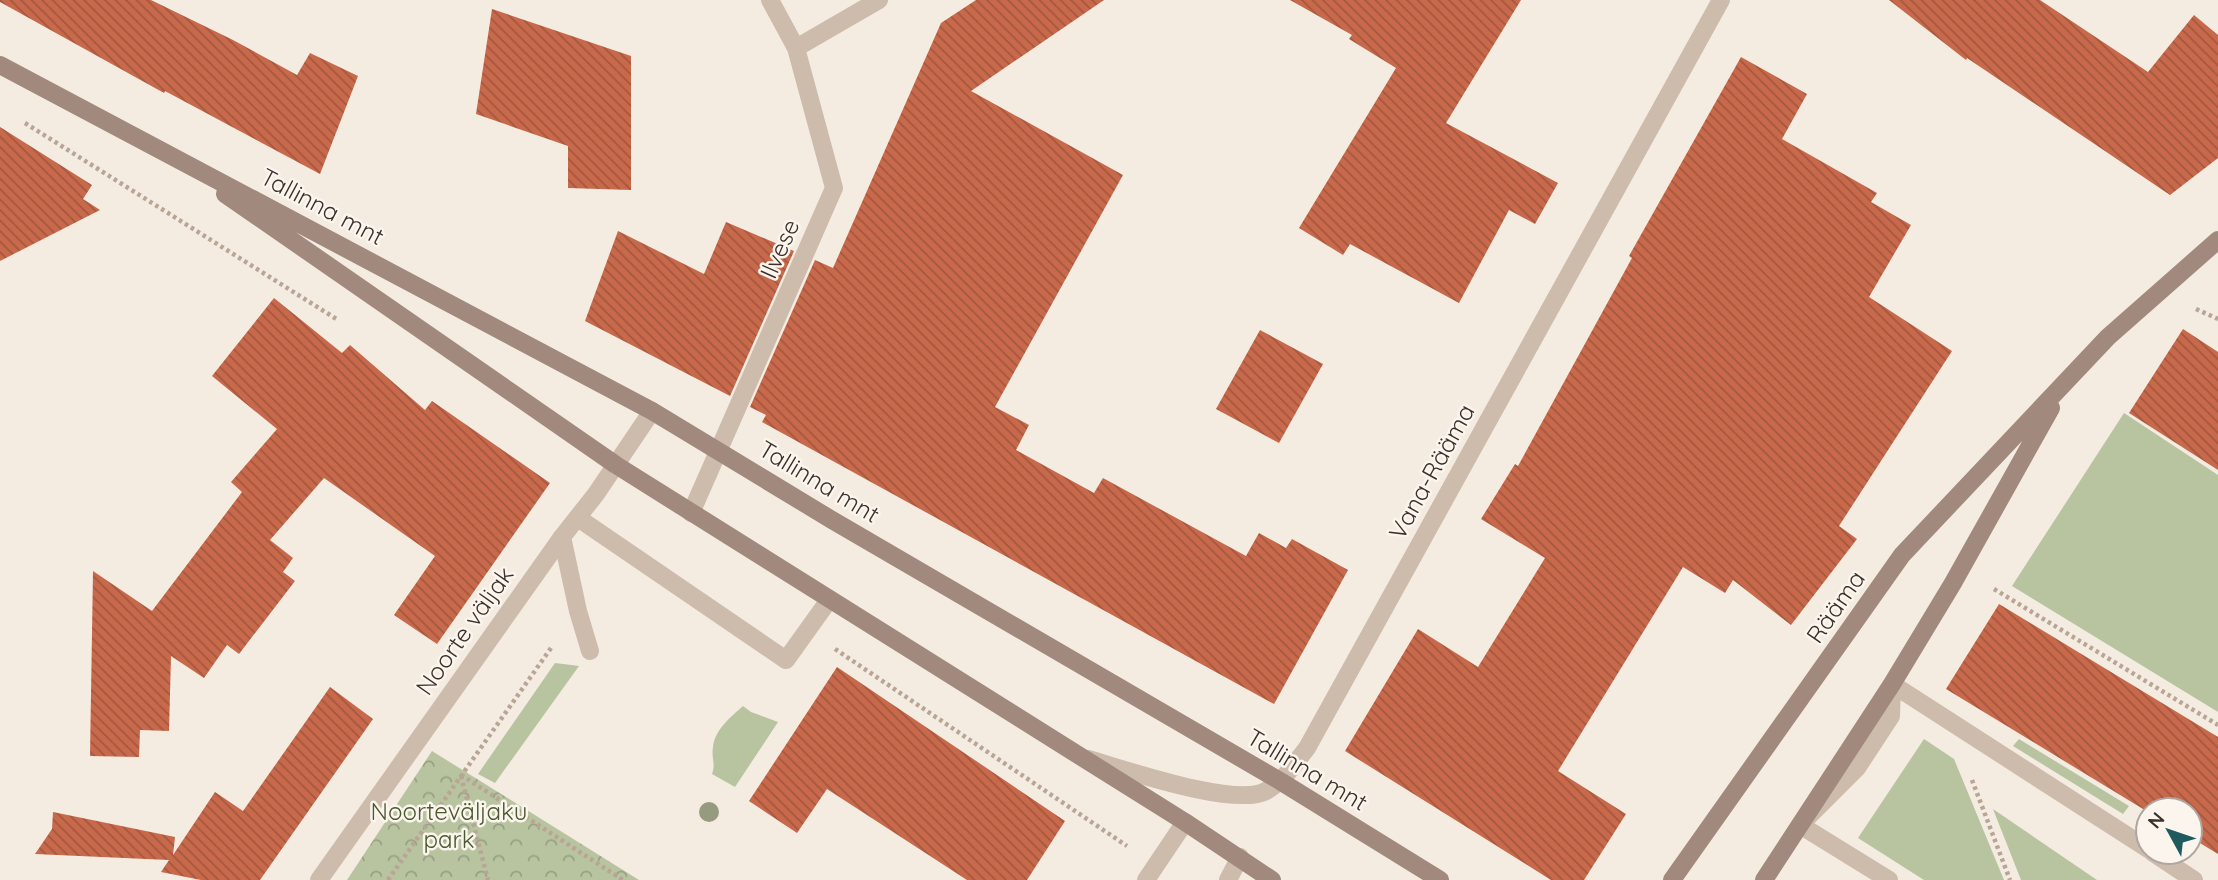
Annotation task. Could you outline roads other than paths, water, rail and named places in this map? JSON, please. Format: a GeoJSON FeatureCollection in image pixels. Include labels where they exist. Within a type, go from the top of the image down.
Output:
{"type":"FeatureCollection","features":[{"type":"Feature","properties":{"kind":"main road","name":"Tallinna mnt"},"geometry":{"type":"LineString","coordinates":[[0,65],[652,411],[832,520],[1280,781],[1440,880]]}},
{"type":"Feature","properties":{"kind":"main road","name":"Tallinna mnt"},"geometry":{"type":"LineString","coordinates":[[159,148],[616,465],[1185,822],[1272,880]]}},
{"type":"Feature","properties":{"kind":"main road","name":"Rääma"},"geometry":{"type":"LineString","coordinates":[[1672,880],[1902,555],[2108,337],[2218,240]]}},
{"type":"Feature","properties":{"kind":"main road","name":"Rääma"},"geometry":{"type":"LineString","coordinates":[[1764,880],[1892,684],[1953,583],[2064,383]]}},
{"type":"Feature","properties":{"kind":"street","name":"Ilvese"},"geometry":{"type":"LineString","coordinates":[[691,513],[834,188],[796,48],[770,0]]}},
{"type":"Feature","properties":{"kind":"street"},"geometry":{"type":"LineString","coordinates":[[796,48],[879,0]]}},
{"type":"Feature","properties":{"kind":"street","name":"Vana-Rääma"},"geometry":{"type":"LineString","coordinates":[[1081,757],[1236,796],[1264,793],[1280,781],[1307,748],[1721,0]]}},
{"type":"Feature","properties":{"kind":"street","name":"Noorte väljak"},"geometry":{"type":"LineString","coordinates":[[319,880],[652,411]]}},
{"type":"Feature","properties":{"kind":"street"},"geometry":{"type":"LineString","coordinates":[[578,518],[786,660],[829,600]]}},
{"type":"Feature","properties":{"kind":"street"},"geometry":{"type":"LineString","coordinates":[[562,537],[578,611],[590,651]]}},
{"type":"Feature","properties":{"kind":"street"},"geometry":{"type":"LineString","coordinates":[[1892,684],[2134,841]]}},
{"type":"Feature","properties":{"kind":"street"},"geometry":{"type":"LineString","coordinates":[[1146,880],[1185,822]]}},
{"type":"Feature","properties":{"kind":"street"},"geometry":{"type":"LineString","coordinates":[[1800,825],[1889,880]]}},
{"type":"Feature","properties":{"kind":"street"},"geometry":{"type":"LineString","coordinates":[[1227,880],[1240,857]]}},
{"type":"Feature","properties":{"kind":"street"},"geometry":{"type":"LineString","coordinates":[[2173,866],[2194,880]]}},
{"type":"Feature","properties":{"kind":"park label","name":"Noorteväljaku park"},"geometry":{"type":"Point","coordinates":[449,826]}}]}
